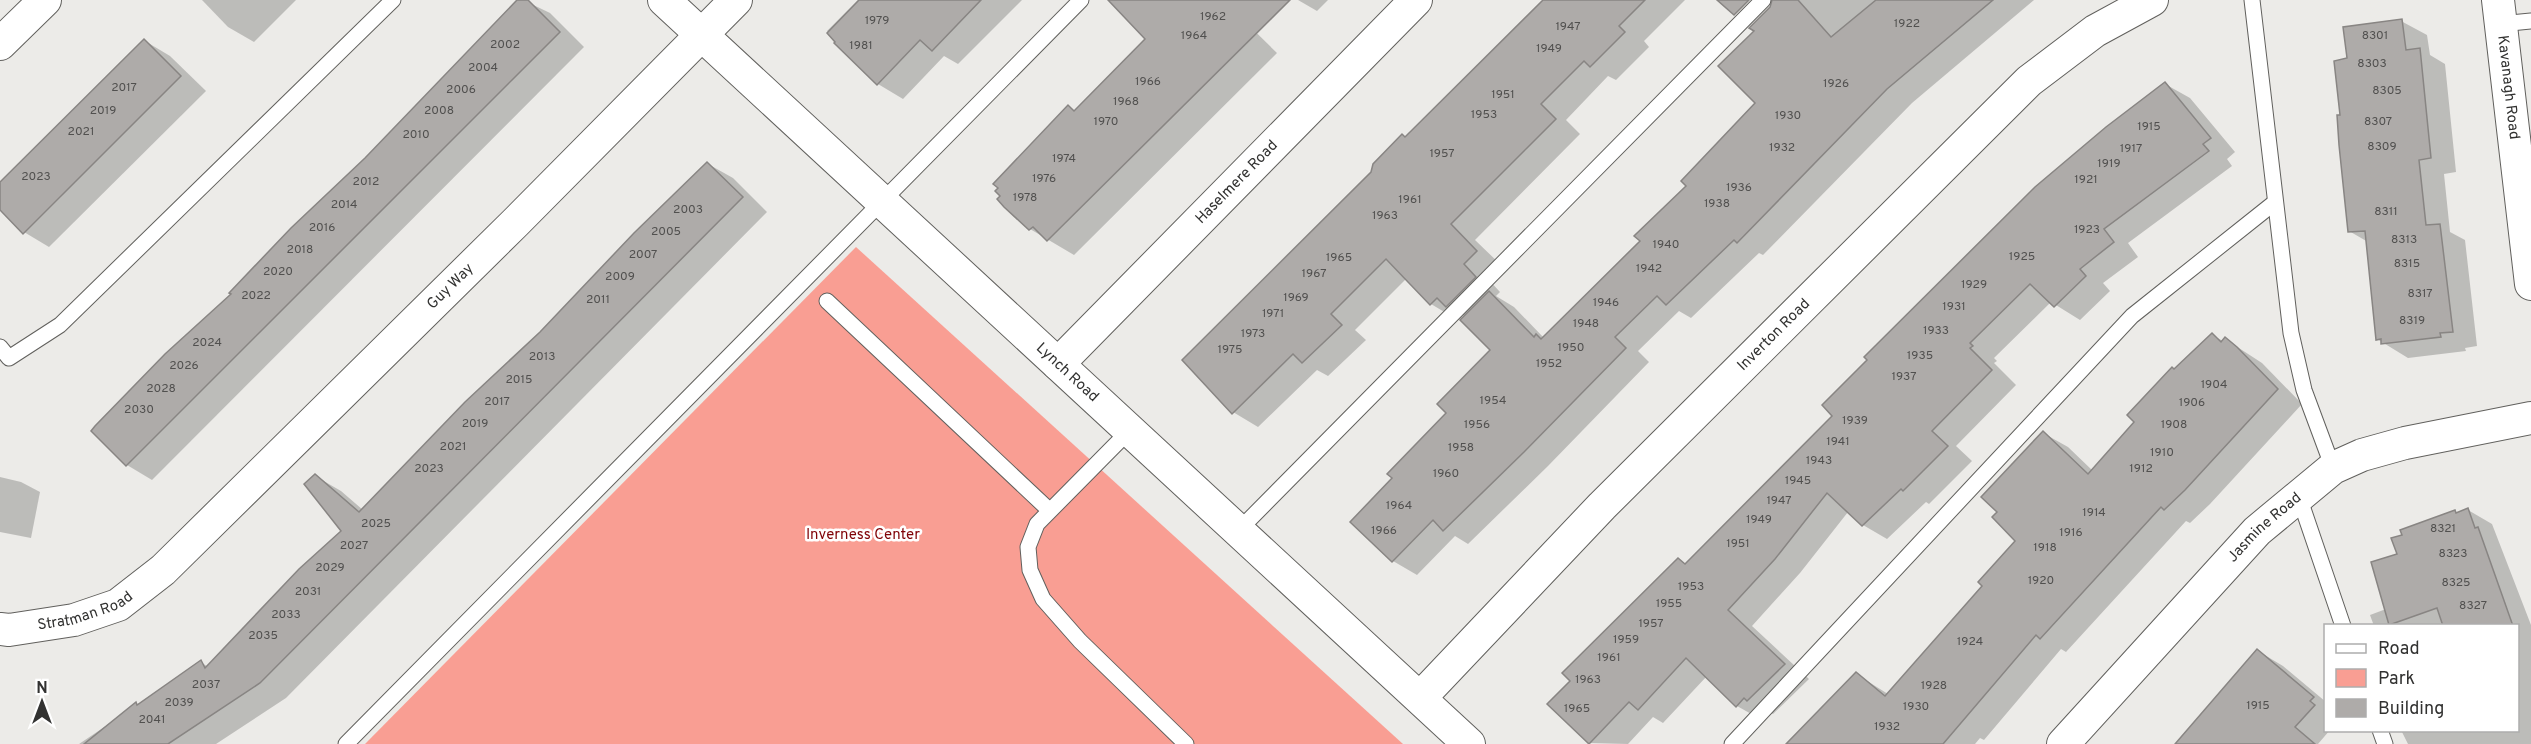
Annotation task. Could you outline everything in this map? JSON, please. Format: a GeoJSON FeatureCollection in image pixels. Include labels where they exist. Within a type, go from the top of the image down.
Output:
{"type":"FeatureCollection","features":[{"type":"Feature","properties":{"kind":"street"},"geometry":{"type":"LineString","coordinates":[[0,44],[45,0]]}},
{"type":"Feature","properties":{"kind":"street","name":"Lynch Road"},"geometry":{"type":"LineString","coordinates":[[664,0],[1469,744]]}},
{"type":"Feature","properties":{"kind":"street","name":"Guy Way"},"geometry":{"type":"LineString","coordinates":[[163,570],[515,223],[736,0]]}},
{"type":"Feature","properties":{"kind":"street","name":"Haselmere Road"},"geometry":{"type":"LineString","coordinates":[[1058,364],[1416,0]]}},
{"type":"Feature","properties":{"kind":"street","name":"Inverton Road"},"geometry":{"type":"LineString","coordinates":[[1420,698],[1602,506],[2029,81],[2095,31],[2152,0]]}},
{"type":"Feature","properties":{"kind":"street","name":"Kavanagh Road"},"geometry":{"type":"LineString","coordinates":[[2499,12],[2522,129],[2531,284]]}},
{"type":"Feature","properties":{"kind":"street","name":"Jasmine Road"},"geometry":{"type":"LineString","coordinates":[[2063,744],[2257,531],[2298,494],[2333,468],[2362,455],[2405,443],[2531,418]]}},
{"type":"Feature","properties":{"kind":"street","name":"Stratman Road"},"geometry":{"type":"LineString","coordinates":[[0,629],[9,630],[74,620],[118,605],[163,570]]}},
{"type":"Feature","properties":{"kind":"lane"},"geometry":{"type":"LineString","coordinates":[[0,346],[9,358],[60,325],[393,0]]}},
{"type":"Feature","properties":{"kind":"lane"},"geometry":{"type":"LineString","coordinates":[[346,744],[586,504],[1081,0]]}},
{"type":"Feature","properties":{"kind":"lane"},"geometry":{"type":"LineString","coordinates":[[1238,531],[1763,0]]}},
{"type":"Feature","properties":{"kind":"lane"},"geometry":{"type":"LineString","coordinates":[[2252,0],[2291,333],[2304,390],[2333,468]]}},
{"type":"Feature","properties":{"kind":"lane"},"geometry":{"type":"LineString","coordinates":[[2499,12],[2531,21]]}},
{"type":"Feature","properties":{"kind":"lane"},"geometry":{"type":"LineString","coordinates":[[1732,744],[2133,316],[2274,203]]}},
{"type":"Feature","properties":{"kind":"lane"},"geometry":{"type":"LineString","coordinates":[[827,301],[1049,510]]}},
{"type":"Feature","properties":{"kind":"lane"},"geometry":{"type":"LineString","coordinates":[[1130,431],[1037,524],[1028,547],[1030,570],[1043,599],[1080,641],[1186,744]]}},
{"type":"Feature","properties":{"kind":"lane"},"geometry":{"type":"LineString","coordinates":[[2298,494],[2342,624]]}},
{"type":"Feature","properties":{"kind":"green space","name":"Inverness Center"},"geometry":{"type":"Polygon","coordinates":[[[856,247],[1403,744],[365,744],[856,247]]]}},
{"type":"Feature","properties":{"kind":"building"},"geometry":{"type":"Polygon","coordinates":[[[517,0],[528,0],[560,32],[126,466],[91,431],[95,426],[165,354],[231,294],[229,293],[291,228],[365,158],[517,0]]]}},
{"type":"Feature","properties":{"kind":"building"},"geometry":{"type":"Polygon","coordinates":[[[859,0],[981,0],[932,51],[920,40],[877,85],[834,43],[827,33],[859,0]]]}},
{"type":"Feature","properties":{"kind":"building"},"geometry":{"type":"Polygon","coordinates":[[[1108,0],[1290,0],[1047,241],[1033,227],[1029,230],[1004,207],[997,199],[1000,196],[995,191],[998,188],[993,184],[1068,105],[1074,111],[1145,39],[1108,0]]]}},
{"type":"Feature","properties":{"kind":"building"},"geometry":{"type":"Polygon","coordinates":[[[1543,0],[1645,0],[1619,26],[1625,32],[1590,67],[1584,61],[1541,104],[1556,119],[1451,224],[1477,251],[1464,264],[1476,277],[1446,307],[1437,298],[1430,305],[1386,259],[1331,314],[1342,325],[1302,363],[1293,354],[1232,414],[1182,360],[1371,172],[1373,164],[1402,134],[1405,137],[1543,0]]]}},
{"type":"Feature","properties":{"kind":"building"},"geometry":{"type":"Polygon","coordinates":[[[1717,0],[1749,0],[1734,15],[1717,0]]]}},
{"type":"Feature","properties":{"kind":"building"},"geometry":{"type":"Polygon","coordinates":[[[1772,0],[1798,0],[1831,37],[1876,0],[1993,0],[1887,89],[1737,243],[1734,240],[1666,305],[1657,296],[1615,337],[1626,348],[1524,452],[1443,531],[1433,520],[1392,562],[1350,522],[1392,478],[1387,474],[1446,413],[1437,404],[1490,350],[1460,320],[1489,291],[1534,337],[1536,334],[1541,339],[1640,241],[1634,236],[1686,186],[1681,181],[1755,103],[1718,66],[1754,31],[1749,28],[1770,7],[1772,0]]]}},
{"type":"Feature","properties":{"kind":"building"},"geometry":{"type":"Polygon","coordinates":[[[2402,19],[2406,50],[2420,48],[2431,158],[2419,160],[2426,225],[2440,224],[2453,332],[2440,333],[2441,337],[2381,344],[2381,339],[2376,340],[2365,231],[2348,232],[2339,145],[2337,115],[2340,115],[2334,61],[2347,58],[2343,27],[2402,19]]]}},
{"type":"Feature","properties":{"kind":"building"},"geometry":{"type":"Polygon","coordinates":[[[144,39],[181,76],[23,234],[0,210],[0,182],[144,39]]]}},
{"type":"Feature","properties":{"kind":"building"},"geometry":{"type":"Polygon","coordinates":[[[2165,82],[2211,138],[2203,144],[2209,151],[2104,229],[2114,242],[2080,269],[2086,276],[2054,307],[2030,284],[1970,343],[1973,346],[1970,348],[1992,370],[1932,431],[1948,446],[1903,491],[1901,489],[1862,526],[1827,493],[1775,559],[1728,610],[1785,664],[1747,701],[1744,698],[1736,707],[1686,658],[1638,710],[1629,702],[1589,744],[1547,704],[1570,681],[1562,673],[1678,558],[1685,564],[1832,416],[1822,405],[1867,360],[1864,357],[2035,187],[2106,127],[2165,82]]]}},
{"type":"Feature","properties":{"kind":"building"},"geometry":{"type":"Polygon","coordinates":[[[707,162],[743,197],[260,683],[168,744],[84,744],[136,702],[137,705],[201,660],[205,668],[299,569],[341,531],[304,484],[315,474],[359,512],[465,402],[540,332],[634,233],[707,162]]]}},
{"type":"Feature","properties":{"kind":"building"},"geometry":{"type":"Polygon","coordinates":[[[2212,333],[2221,342],[2225,337],[2237,347],[2278,389],[2185,490],[2164,510],[2161,507],[2040,639],[2036,635],[1943,744],[1786,744],[1856,672],[1885,696],[1982,586],[1978,582],[2015,541],[1992,517],[1997,512],[1981,497],[2043,431],[2088,474],[2134,422],[2127,415],[2172,367],[2174,369],[2212,333]]]}},
{"type":"Feature","properties":{"kind":"building"},"geometry":{"type":"Polygon","coordinates":[[[2468,508],[2475,528],[2478,527],[2512,624],[2442,624],[2437,608],[2389,624],[2371,562],[2397,554],[2391,538],[2402,535],[2400,530],[2455,510],[2456,513],[2468,508]]]}},
{"type":"Feature","properties":{"kind":"building"},"geometry":{"type":"Polygon","coordinates":[[[2257,649],[2314,697],[2310,701],[2315,705],[2295,727],[2315,744],[2175,744],[2257,649]]]}}]}
